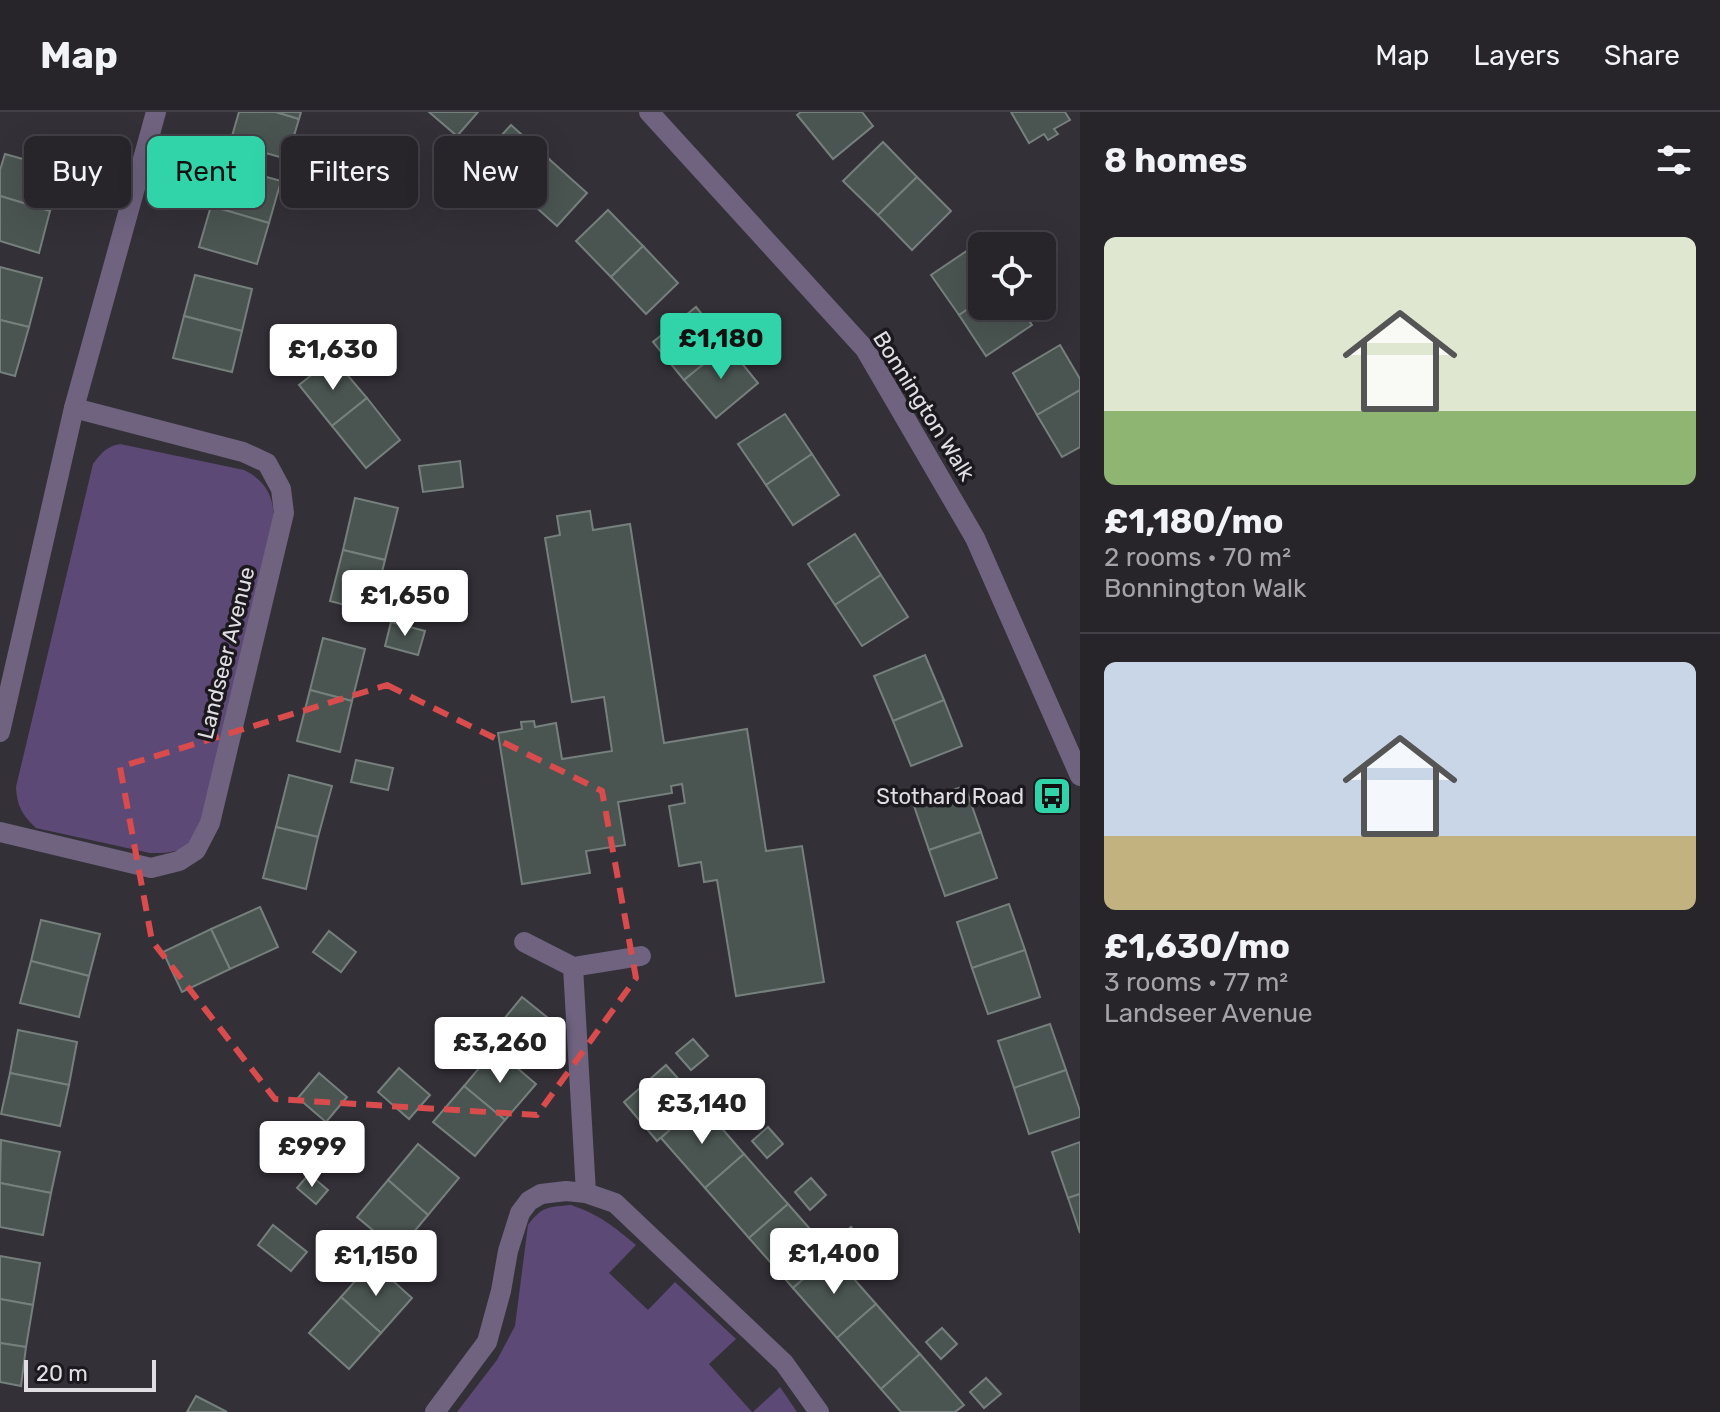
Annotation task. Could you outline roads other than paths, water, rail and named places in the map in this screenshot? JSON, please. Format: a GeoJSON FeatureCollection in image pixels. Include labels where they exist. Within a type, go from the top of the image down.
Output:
{"type":"FeatureCollection","features":[{"type":"Feature","properties":{"kind":"street"},"geometry":{"type":"LineString","coordinates":[[0,732],[74,408],[156,112]]}},
{"type":"Feature","properties":{"kind":"street","name":"Bonnington Walk"},"geometry":{"type":"LineString","coordinates":[[649,112],[865,349],[975,538],[1080,776]]}},
{"type":"Feature","properties":{"kind":"street","name":"Landseer Avenue"},"geometry":{"type":"LineString","coordinates":[[0,832],[151,868],[179,861],[196,850],[210,823],[284,513],[281,489],[267,463],[243,452],[74,408]]}},
{"type":"Feature","properties":{"kind":"street"},"geometry":{"type":"LineString","coordinates":[[524,942],[573,967],[641,956]]}},
{"type":"Feature","properties":{"kind":"street"},"geometry":{"type":"LineString","coordinates":[[573,967],[586,1193]]}},
{"type":"Feature","properties":{"kind":"street"},"geometry":{"type":"LineString","coordinates":[[435,1412],[487,1342],[520,1213],[529,1201],[541,1194],[566,1191],[586,1193],[615,1203],[784,1363],[819,1412]]}},
{"type":"Feature","properties":{"kind":"place","name":"Stothard Road"},"geometry":{"type":"Point","coordinates":[1052,796]}}]}
